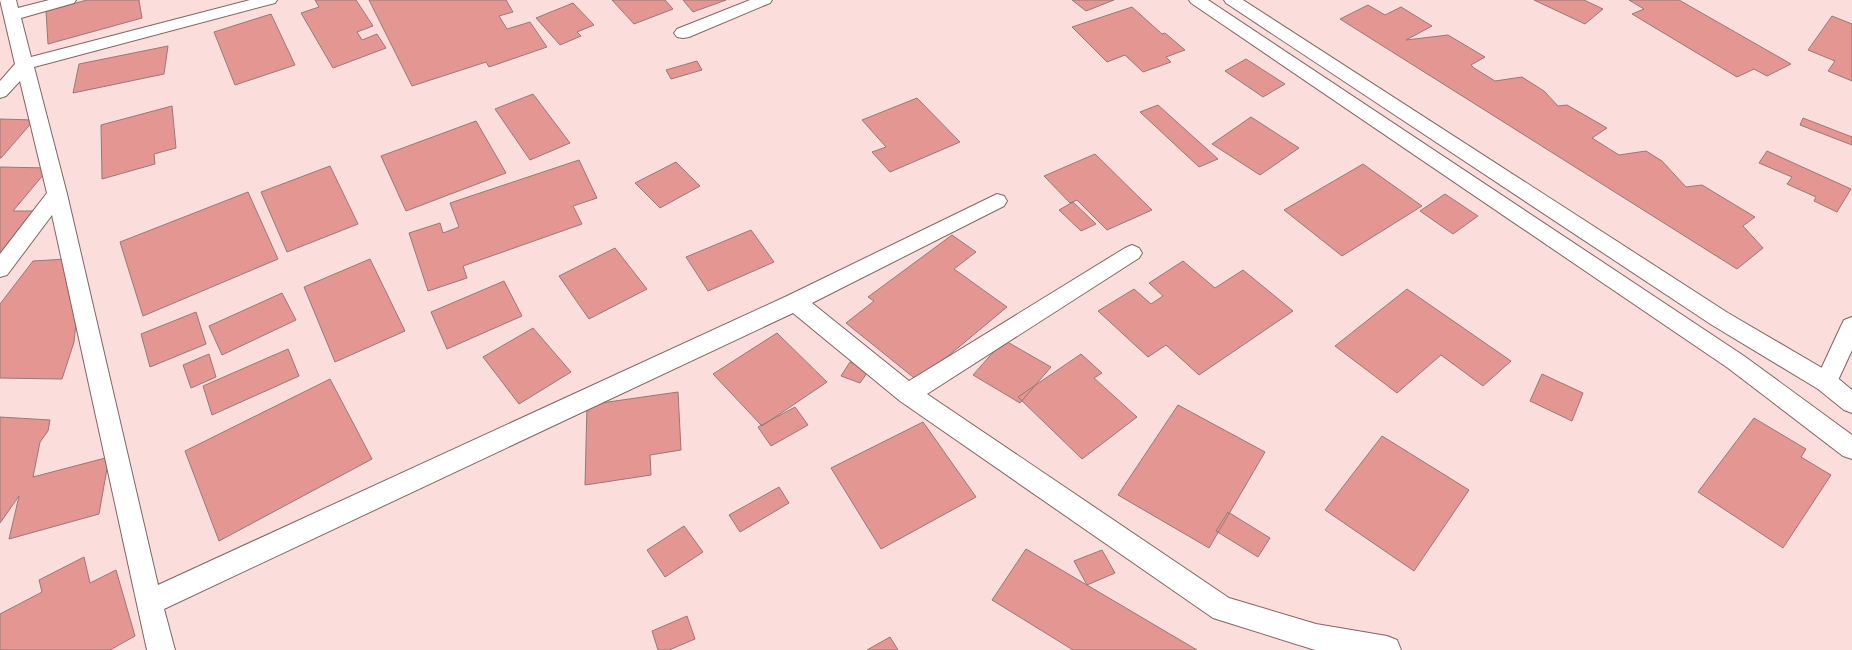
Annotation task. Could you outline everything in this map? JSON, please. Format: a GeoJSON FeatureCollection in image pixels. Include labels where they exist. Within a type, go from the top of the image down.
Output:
{"type":"FeatureCollection","features":[{"type":"Feature","properties":{"kind":"street"},"geometry":{"type":"LineString","coordinates":[[68,0],[9,8],[25,64],[57,194],[161,650]]}},
{"type":"Feature","properties":{"kind":"street"},"geometry":{"type":"LineString","coordinates":[[0,92],[25,64],[269,0]]}},
{"type":"Feature","properties":{"kind":"street"},"geometry":{"type":"LineString","coordinates":[[683,33],[764,0]]}},
{"type":"Feature","properties":{"kind":"street"},"geometry":{"type":"LineString","coordinates":[[1197,0],[1736,362],[1852,449]]}},
{"type":"Feature","properties":{"kind":"street"},"geometry":{"type":"LineString","coordinates":[[1232,0],[1720,319],[1826,382],[1852,403]]}},
{"type":"Feature","properties":{"kind":"street"},"geometry":{"type":"LineString","coordinates":[[0,269],[57,194]]}},
{"type":"Feature","properties":{"kind":"street"},"geometry":{"type":"LineString","coordinates":[[149,602],[794,302],[996,201]]}},
{"type":"Feature","properties":{"kind":"street"},"geometry":{"type":"LineString","coordinates":[[908,394],[1132,253]]}},
{"type":"Feature","properties":{"kind":"street"},"geometry":{"type":"LineString","coordinates":[[794,302],[908,394],[1222,609],[1316,637],[1387,650]]}},
{"type":"Feature","properties":{"kind":"street"},"geometry":{"type":"LineString","coordinates":[[1826,382],[1852,326]]}},
{"type":"Feature","properties":{"kind":"building"},"geometry":{"type":"Polygon","coordinates":[[[87,0],[139,0],[142,18],[48,44],[46,11],[87,0]]]}},
{"type":"Feature","properties":{"kind":"building"},"geometry":{"type":"Polygon","coordinates":[[[315,0],[356,0],[373,26],[357,32],[362,40],[377,34],[386,48],[333,68],[301,13],[319,7],[315,0]]]}},
{"type":"Feature","properties":{"kind":"building"},"geometry":{"type":"Polygon","coordinates":[[[369,0],[506,0],[513,12],[499,16],[507,29],[530,22],[547,47],[489,67],[486,62],[412,86],[369,0]]]}},
{"type":"Feature","properties":{"kind":"building"},"geometry":{"type":"Polygon","coordinates":[[[612,0],[665,0],[673,9],[634,24],[612,0]]]}},
{"type":"Feature","properties":{"kind":"building"},"geometry":{"type":"Polygon","coordinates":[[[683,0],[726,0],[693,12],[683,0]]]}},
{"type":"Feature","properties":{"kind":"building"},"geometry":{"type":"Polygon","coordinates":[[[1072,0],[1114,0],[1086,11],[1072,0]]]}},
{"type":"Feature","properties":{"kind":"building"},"geometry":{"type":"Polygon","coordinates":[[[1534,0],[1584,0],[1603,9],[1585,24],[1534,0]]]}},
{"type":"Feature","properties":{"kind":"building"},"geometry":{"type":"Polygon","coordinates":[[[1629,0],[1679,0],[1791,64],[1767,76],[1754,69],[1737,77],[1632,14],[1644,9],[1629,0]]]}},
{"type":"Feature","properties":{"kind":"building"},"geometry":{"type":"Polygon","coordinates":[[[573,3],[594,25],[577,32],[581,36],[560,45],[536,18],[573,3]]]}},
{"type":"Feature","properties":{"kind":"building"},"geometry":{"type":"Polygon","coordinates":[[[1368,5],[1385,15],[1401,7],[1432,26],[1406,40],[1448,35],[1485,57],[1471,65],[1495,81],[1522,77],[1544,91],[1558,106],[1567,105],[1607,128],[1592,138],[1619,155],[1646,151],[1662,161],[1686,187],[1702,185],[1755,217],[1743,226],[1763,248],[1737,269],[1340,19],[1368,5]]]}},
{"type":"Feature","properties":{"kind":"building"},"geometry":{"type":"Polygon","coordinates":[[[1132,7],[1162,34],[1165,33],[1185,50],[1166,57],[1171,62],[1143,72],[1125,55],[1107,62],[1072,27],[1132,7]]]}},
{"type":"Feature","properties":{"kind":"building"},"geometry":{"type":"Polygon","coordinates":[[[271,14],[295,65],[235,85],[214,32],[271,14]]]}},
{"type":"Feature","properties":{"kind":"building"},"geometry":{"type":"Polygon","coordinates":[[[1832,16],[1852,24],[1852,81],[1828,71],[1835,61],[1808,50],[1832,16]]]}},
{"type":"Feature","properties":{"kind":"building"},"geometry":{"type":"Polygon","coordinates":[[[168,46],[164,74],[73,93],[79,64],[168,46]]]}},
{"type":"Feature","properties":{"kind":"building"},"geometry":{"type":"Polygon","coordinates":[[[1246,59],[1285,84],[1263,97],[1225,71],[1246,59]]]}},
{"type":"Feature","properties":{"kind":"building"},"geometry":{"type":"Polygon","coordinates":[[[697,61],[702,70],[671,79],[666,70],[697,61]]]}},
{"type":"Feature","properties":{"kind":"building"},"geometry":{"type":"Polygon","coordinates":[[[533,94],[570,143],[530,160],[495,109],[533,94]]]}},
{"type":"Feature","properties":{"kind":"building"},"geometry":{"type":"Polygon","coordinates":[[[917,98],[960,142],[890,172],[872,152],[886,147],[862,120],[917,98]]]}},
{"type":"Feature","properties":{"kind":"building"},"geometry":{"type":"Polygon","coordinates":[[[1158,105],[1218,159],[1199,167],[1140,112],[1158,105]]]}},
{"type":"Feature","properties":{"kind":"building"},"geometry":{"type":"Polygon","coordinates":[[[172,106],[176,148],[154,154],[155,164],[102,179],[101,125],[172,106]]]}},
{"type":"Feature","properties":{"kind":"building"},"geometry":{"type":"Polygon","coordinates":[[[1251,117],[1299,148],[1260,175],[1212,144],[1251,117]]]}},
{"type":"Feature","properties":{"kind":"building"},"geometry":{"type":"Polygon","coordinates":[[[1803,118],[1852,137],[1852,145],[1800,125],[1803,118]]]}},
{"type":"Feature","properties":{"kind":"building"},"geometry":{"type":"Polygon","coordinates":[[[0,119],[34,120],[1,158],[0,158],[0,119]]]}},
{"type":"Feature","properties":{"kind":"building"},"geometry":{"type":"Polygon","coordinates":[[[476,121],[506,173],[406,211],[381,156],[476,121]]]}},
{"type":"Feature","properties":{"kind":"building"},"geometry":{"type":"Polygon","coordinates":[[[1767,151],[1851,189],[1837,212],[1814,201],[1816,197],[1787,184],[1792,177],[1759,163],[1767,151]]]}},
{"type":"Feature","properties":{"kind":"building"},"geometry":{"type":"Polygon","coordinates":[[[1095,154],[1152,210],[1107,230],[1077,200],[1070,203],[1044,176],[1095,154]]]}},
{"type":"Feature","properties":{"kind":"building"},"geometry":{"type":"Polygon","coordinates":[[[579,160],[597,198],[573,206],[582,224],[463,266],[467,278],[428,291],[409,233],[440,223],[443,233],[459,227],[450,203],[579,160]]]}},
{"type":"Feature","properties":{"kind":"building"},"geometry":{"type":"Polygon","coordinates":[[[676,162],[700,186],[660,208],[635,183],[676,162]]]}},
{"type":"Feature","properties":{"kind":"building"},"geometry":{"type":"Polygon","coordinates":[[[1363,164],[1422,206],[1342,256],[1284,210],[1363,164]]]}},
{"type":"Feature","properties":{"kind":"building"},"geometry":{"type":"Polygon","coordinates":[[[330,166],[358,224],[287,252],[261,192],[330,166]]]}},
{"type":"Feature","properties":{"kind":"building"},"geometry":{"type":"Polygon","coordinates":[[[0,167],[49,168],[13,211],[37,211],[0,257],[0,167]]]}},
{"type":"Feature","properties":{"kind":"building"},"geometry":{"type":"Polygon","coordinates":[[[248,192],[278,259],[143,316],[120,242],[248,192]]]}},
{"type":"Feature","properties":{"kind":"building"},"geometry":{"type":"Polygon","coordinates":[[[1445,194],[1478,216],[1453,234],[1420,211],[1445,194]]]}},
{"type":"Feature","properties":{"kind":"building"},"geometry":{"type":"Polygon","coordinates":[[[1073,202],[1096,224],[1081,231],[1059,210],[1073,202]]]}},
{"type":"Feature","properties":{"kind":"building"},"geometry":{"type":"Polygon","coordinates":[[[751,230],[774,262],[708,291],[686,257],[751,230]]]}},
{"type":"Feature","properties":{"kind":"building"},"geometry":{"type":"Polygon","coordinates":[[[952,235],[976,252],[954,269],[1007,307],[918,381],[846,323],[874,301],[868,297],[952,235]]]}},
{"type":"Feature","properties":{"kind":"building"},"geometry":{"type":"Polygon","coordinates":[[[615,248],[647,289],[589,319],[559,276],[615,248]]]}},
{"type":"Feature","properties":{"kind":"building"},"geometry":{"type":"Polygon","coordinates":[[[67,259],[76,323],[74,342],[62,379],[0,378],[0,304],[33,261],[67,259]]]}},
{"type":"Feature","properties":{"kind":"building"},"geometry":{"type":"Polygon","coordinates":[[[370,259],[405,331],[335,362],[304,287],[370,259]]]}},
{"type":"Feature","properties":{"kind":"building"},"geometry":{"type":"Polygon","coordinates":[[[1183,261],[1215,288],[1243,270],[1293,311],[1199,375],[1166,345],[1148,357],[1098,311],[1134,289],[1151,304],[1163,296],[1149,283],[1183,261]]]}},
{"type":"Feature","properties":{"kind":"building"},"geometry":{"type":"Polygon","coordinates":[[[504,281],[522,316],[447,349],[431,312],[504,281]]]}},
{"type":"Feature","properties":{"kind":"building"},"geometry":{"type":"Polygon","coordinates":[[[1407,289],[1511,361],[1483,386],[1441,355],[1397,393],[1335,346],[1407,289]]]}},
{"type":"Feature","properties":{"kind":"building"},"geometry":{"type":"Polygon","coordinates":[[[282,293],[296,320],[222,355],[209,326],[282,293]]]}},
{"type":"Feature","properties":{"kind":"building"},"geometry":{"type":"Polygon","coordinates":[[[196,312],[206,344],[150,367],[141,334],[196,312]]]}},
{"type":"Feature","properties":{"kind":"building"},"geometry":{"type":"Polygon","coordinates":[[[533,328],[571,372],[519,404],[483,357],[533,328]]]}},
{"type":"Feature","properties":{"kind":"building"},"geometry":{"type":"Polygon","coordinates":[[[777,333],[827,382],[762,426],[713,374],[777,333]]]}},
{"type":"Feature","properties":{"kind":"building"},"geometry":{"type":"Polygon","coordinates":[[[1004,340],[1051,367],[1020,403],[973,375],[1004,340]]]}},
{"type":"Feature","properties":{"kind":"building"},"geometry":{"type":"Polygon","coordinates":[[[288,349],[299,376],[212,415],[203,386],[288,349]]]}},
{"type":"Feature","properties":{"kind":"building"},"geometry":{"type":"Polygon","coordinates":[[[209,354],[216,377],[191,388],[183,365],[209,354]]]}},
{"type":"Feature","properties":{"kind":"building"},"geometry":{"type":"Polygon","coordinates":[[[1081,354],[1102,373],[1094,378],[1137,417],[1082,459],[1018,397],[1081,354]]]}},
{"type":"Feature","properties":{"kind":"building"},"geometry":{"type":"Polygon","coordinates":[[[850,362],[869,370],[860,383],[841,376],[850,362]]]}},
{"type":"Feature","properties":{"kind":"building"},"geometry":{"type":"Polygon","coordinates":[[[1542,374],[1583,393],[1572,421],[1530,401],[1542,374]]]}},
{"type":"Feature","properties":{"kind":"building"},"geometry":{"type":"Polygon","coordinates":[[[330,379],[372,459],[219,541],[185,451],[330,379]]]}},
{"type":"Feature","properties":{"kind":"building"},"geometry":{"type":"Polygon","coordinates":[[[678,392],[681,450],[650,455],[651,475],[585,485],[587,405],[678,392]]]}},
{"type":"Feature","properties":{"kind":"building"},"geometry":{"type":"Polygon","coordinates":[[[1178,405],[1265,452],[1209,548],[1118,495],[1178,405]]]}},
{"type":"Feature","properties":{"kind":"building"},"geometry":{"type":"Polygon","coordinates":[[[795,407],[808,425],[771,446],[758,427],[795,407]]]}},
{"type":"Feature","properties":{"kind":"building"},"geometry":{"type":"Polygon","coordinates":[[[0,417],[50,420],[48,431],[40,442],[33,477],[109,457],[99,514],[9,539],[19,496],[0,523],[0,417]]]}},
{"type":"Feature","properties":{"kind":"building"},"geometry":{"type":"Polygon","coordinates":[[[1754,418],[1806,449],[1801,457],[1831,475],[1783,548],[1698,492],[1754,418]]]}},
{"type":"Feature","properties":{"kind":"building"},"geometry":{"type":"Polygon","coordinates":[[[923,422],[976,497],[881,549],[831,468],[923,422]]]}},
{"type":"Feature","properties":{"kind":"building"},"geometry":{"type":"Polygon","coordinates":[[[1382,436],[1469,490],[1414,571],[1325,510],[1382,436]]]}},
{"type":"Feature","properties":{"kind":"building"},"geometry":{"type":"Polygon","coordinates":[[[779,487],[789,503],[740,532],[729,515],[779,487]]]}},
{"type":"Feature","properties":{"kind":"building"},"geometry":{"type":"Polygon","coordinates":[[[1228,512],[1270,538],[1258,557],[1216,531],[1228,512]]]}},
{"type":"Feature","properties":{"kind":"building"},"geometry":{"type":"Polygon","coordinates":[[[684,526],[703,552],[665,577],[647,550],[684,526]]]}},
{"type":"Feature","properties":{"kind":"building"},"geometry":{"type":"Polygon","coordinates":[[[1026,549],[1197,650],[1073,650],[992,600],[1026,549]]]}},
{"type":"Feature","properties":{"kind":"building"},"geometry":{"type":"Polygon","coordinates":[[[1102,550],[1115,573],[1087,585],[1074,561],[1102,550]]]}},
{"type":"Feature","properties":{"kind":"building"},"geometry":{"type":"Polygon","coordinates":[[[84,557],[90,583],[116,570],[135,636],[110,650],[0,650],[0,614],[42,592],[39,580],[84,557]]]}},
{"type":"Feature","properties":{"kind":"building"},"geometry":{"type":"Polygon","coordinates":[[[687,616],[695,639],[669,650],[658,650],[652,631],[687,616]]]}},
{"type":"Feature","properties":{"kind":"building"},"geometry":{"type":"Polygon","coordinates":[[[890,637],[898,650],[867,650],[890,637]]]}}]}
